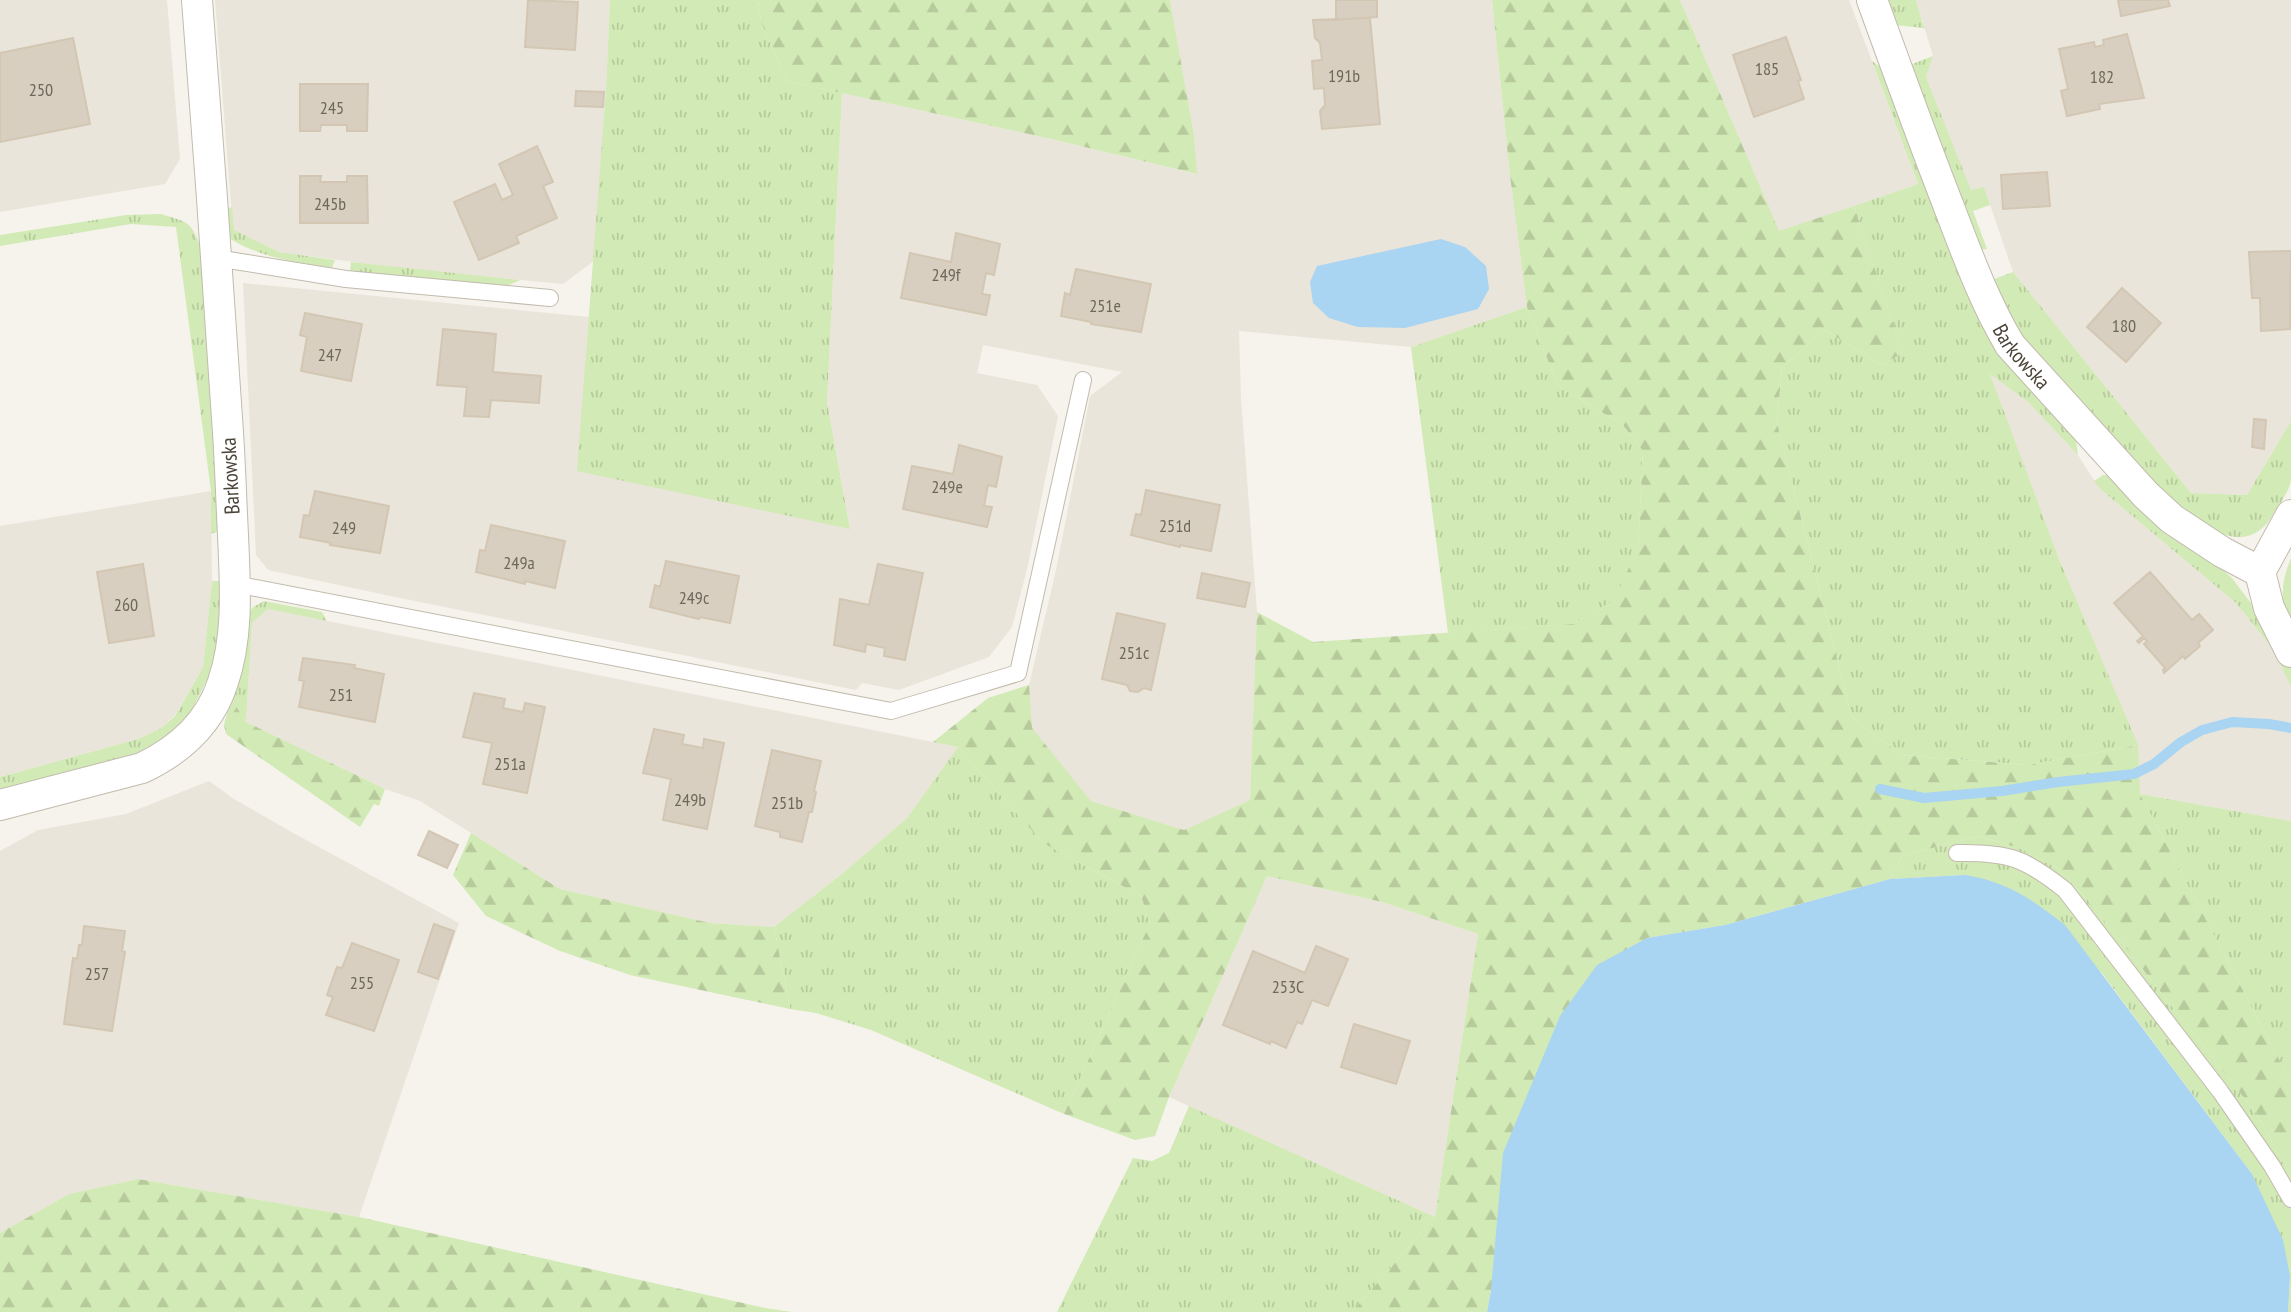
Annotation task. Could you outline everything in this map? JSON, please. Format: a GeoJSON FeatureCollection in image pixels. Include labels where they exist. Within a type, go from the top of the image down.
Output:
{"type":"FeatureCollection","features":[{"type":"Feature","properties":{"kind":"street","name":"Barkowska"},"geometry":{"type":"LineString","coordinates":[[0,805],[142,768],[161,759],[196,732],[222,685],[230,661],[235,584],[216,258],[197,0]]}},
{"type":"Feature","properties":{"kind":"street","name":"Barkowska"},"geometry":{"type":"LineString","coordinates":[[1872,0],[1980,288],[2010,345],[2146,495],[2172,519],[2222,552],[2260,572]]}},
{"type":"Feature","properties":{"kind":"street"},"geometry":{"type":"LineString","coordinates":[[2291,515],[2260,572],[2269,608],[2291,652]]}},
{"type":"Feature","properties":{"kind":"lane"},"geometry":{"type":"LineString","coordinates":[[216,258],[346,279],[550,298]]}},
{"type":"Feature","properties":{"kind":"lane"},"geometry":{"type":"LineString","coordinates":[[235,584],[891,711],[1018,673],[1083,380]]}},
{"type":"Feature","properties":{"kind":"lane"},"geometry":{"type":"LineString","coordinates":[[1957,853],[1986,852],[2013,857],[2038,869],[2064,890],[2220,1091],[2272,1166],[2291,1199]]}},
{"type":"Feature","properties":{"kind":"shaded area"},"geometry":{"type":"Polygon","coordinates":[[[0,0],[167,0],[180,159],[165,184],[0,212],[0,0]]]}},
{"type":"Feature","properties":{"kind":"shaded area"},"geometry":{"type":"Polygon","coordinates":[[[215,0],[610,0],[594,261],[563,284],[405,269],[279,252],[233,230],[215,0]]]}},
{"type":"Feature","properties":{"kind":"shaded area"},"geometry":{"type":"Polygon","coordinates":[[[1170,0],[1492,0],[1527,307],[1411,347],[1239,331],[1241,398],[1257,612],[1250,800],[1184,830],[1091,801],[1031,728],[1029,685],[1056,570],[1090,396],[1122,372],[983,345],[977,373],[1037,385],[1058,416],[1028,565],[1012,627],[989,657],[899,690],[862,683],[856,690],[395,597],[268,570],[256,555],[243,283],[589,317],[586,351],[850,528],[827,402],[842,93],[1196,174],[1194,135],[1170,0]]]}},
{"type":"Feature","properties":{"kind":"shaded area"},"geometry":{"type":"Polygon","coordinates":[[[1680,0],[1849,0],[1918,184],[1779,232],[1680,0]]]}},
{"type":"Feature","properties":{"kind":"shaded area"},"geometry":{"type":"Polygon","coordinates":[[[1916,0],[2291,0],[2291,421],[2247,495],[2191,493],[2013,272],[1984,187],[1971,191],[1926,77],[1933,56],[1916,0]]]}},
{"type":"Feature","properties":{"kind":"shaded area"},"geometry":{"type":"Polygon","coordinates":[[[1989,373],[2028,402],[2078,455],[2099,488],[2236,603],[2273,649],[2291,687],[2291,821],[2140,794],[2137,745],[2059,559],[1989,373]]]}},
{"type":"Feature","properties":{"kind":"shaded area"},"geometry":{"type":"Polygon","coordinates":[[[211,491],[212,581],[203,667],[175,715],[160,729],[138,739],[0,777],[0,526],[211,491]]]}},
{"type":"Feature","properties":{"kind":"shaded area"},"geometry":{"type":"Polygon","coordinates":[[[268,609],[958,747],[907,818],[774,927],[710,923],[560,889],[420,801],[385,789],[246,722],[252,623],[268,609]]]}},
{"type":"Feature","properties":{"kind":"shaded area"},"geometry":{"type":"Polygon","coordinates":[[[209,781],[234,799],[295,834],[459,923],[359,1217],[138,1179],[69,1194],[0,1233],[0,851],[38,830],[126,814],[209,781]]]}},
{"type":"Feature","properties":{"kind":"shaded area"},"geometry":{"type":"Polygon","coordinates":[[[1267,876],[1382,902],[1478,934],[1435,1217],[1169,1097],[1267,876]]]}},
{"type":"Feature","properties":{"kind":"green space"},"geometry":{"type":"Polygon","coordinates":[[[610,0],[758,0],[761,22],[787,81],[842,93],[827,402],[850,529],[577,471],[606,90],[610,0]]]}},
{"type":"Feature","properties":{"kind":"green space"},"geometry":{"type":"Polygon","coordinates":[[[758,0],[1170,0],[1194,135],[1197,174],[787,81],[761,22],[758,0]]]}},
{"type":"Feature","properties":{"kind":"green space"},"geometry":{"type":"Polygon","coordinates":[[[1492,0],[1680,0],[1779,231],[1854,206],[1903,353],[1881,365],[1825,330],[1782,367],[1777,423],[1852,718],[1902,755],[2028,765],[2138,745],[2140,794],[2291,1082],[2291,1175],[2256,1113],[2089,901],[2056,867],[2022,849],[1978,836],[1902,856],[1890,879],[1725,925],[1647,938],[1491,1290],[1487,1312],[1352,1312],[1435,1217],[1478,934],[1382,902],[1267,876],[1169,1097],[1155,1136],[1135,1140],[1064,1114],[1150,923],[1141,896],[1043,843],[958,747],[933,742],[988,698],[1029,685],[1032,728],[1091,801],[1184,830],[1250,800],[1257,612],[1313,642],[1572,624],[1614,600],[1638,548],[1643,451],[1623,425],[1558,386],[1527,307],[1492,0]]]}},
{"type":"Feature","properties":{"kind":"green space"},"geometry":{"type":"Polygon","coordinates":[[[1884,0],[1916,0],[1924,28],[1894,25],[1884,0]]]}},
{"type":"Feature","properties":{"kind":"green space"},"geometry":{"type":"Polygon","coordinates":[[[1933,56],[1926,77],[1971,190],[1984,187],[1990,205],[1973,211],[1987,249],[1977,250],[1907,66],[1933,56]]]}},
{"type":"Feature","properties":{"kind":"green space"},"geometry":{"type":"Polygon","coordinates":[[[1872,61],[1885,71],[2062,419],[2076,441],[2078,455],[2028,402],[1990,374],[2059,559],[2138,745],[2028,765],[1902,755],[1852,718],[1777,423],[1782,367],[1825,330],[1881,365],[1903,353],[1854,206],[1918,184],[1872,61]]]}},
{"type":"Feature","properties":{"kind":"green space"},"geometry":{"type":"Polygon","coordinates":[[[232,207],[234,230],[279,252],[335,260],[332,268],[266,255],[229,238],[226,209],[232,207]]]}},
{"type":"Feature","properties":{"kind":"green space"},"geometry":{"type":"Polygon","coordinates":[[[161,214],[187,223],[194,231],[200,246],[224,529],[211,534],[211,491],[176,227],[131,224],[0,246],[0,235],[126,215],[161,214]]]}},
{"type":"Feature","properties":{"kind":"green space"},"geometry":{"type":"Polygon","coordinates":[[[351,262],[520,280],[507,286],[350,271],[351,262]]]}},
{"type":"Feature","properties":{"kind":"green space"},"geometry":{"type":"Polygon","coordinates":[[[2013,272],[2191,493],[2247,495],[2291,421],[2290,484],[2262,528],[2248,536],[2234,537],[2219,533],[2164,492],[2011,324],[1989,281],[2013,272]]]}},
{"type":"Feature","properties":{"kind":"green space"},"geometry":{"type":"Polygon","coordinates":[[[1527,307],[1558,386],[1623,425],[1643,451],[1638,548],[1615,600],[1572,624],[1448,633],[1411,347],[1527,307]]]}},
{"type":"Feature","properties":{"kind":"green space"},"geometry":{"type":"Polygon","coordinates":[[[2103,475],[2113,476],[2232,578],[2256,610],[2291,668],[2291,687],[2273,649],[2236,603],[2099,488],[2094,481],[2103,475]]]}},
{"type":"Feature","properties":{"kind":"green space"},"geometry":{"type":"Polygon","coordinates":[[[2291,558],[2291,632],[2285,613],[2283,587],[2291,558]]]}},
{"type":"Feature","properties":{"kind":"green space"},"geometry":{"type":"Polygon","coordinates":[[[212,581],[225,581],[221,636],[212,669],[194,706],[181,725],[159,744],[136,753],[0,792],[0,777],[138,739],[160,729],[175,716],[203,667],[212,581]]]}},
{"type":"Feature","properties":{"kind":"green space"},"geometry":{"type":"Polygon","coordinates":[[[264,601],[322,612],[327,621],[268,609],[252,623],[246,722],[231,698],[247,616],[253,607],[264,601]]]}},
{"type":"Feature","properties":{"kind":"green space"},"geometry":{"type":"Polygon","coordinates":[[[231,698],[246,722],[385,789],[379,806],[374,804],[360,827],[226,734],[224,725],[231,698]]]}},
{"type":"Feature","properties":{"kind":"green space"},"geometry":{"type":"Polygon","coordinates":[[[958,747],[1043,843],[1141,896],[1150,923],[1064,1114],[871,1030],[816,1013],[790,1009],[774,927],[907,818],[958,747]]]}},
{"type":"Feature","properties":{"kind":"green space"},"geometry":{"type":"Polygon","coordinates":[[[2140,794],[2291,821],[2291,1082],[2140,794]]]}},
{"type":"Feature","properties":{"kind":"green space"},"geometry":{"type":"Polygon","coordinates":[[[471,833],[560,889],[710,923],[774,927],[790,1009],[630,975],[560,951],[486,916],[453,875],[471,833]]]}},
{"type":"Feature","properties":{"kind":"green space"},"geometry":{"type":"Polygon","coordinates":[[[1978,836],[2022,849],[2056,867],[2089,901],[2256,1113],[2291,1175],[2291,1312],[2288,1312],[2290,1276],[2252,1174],[2101,972],[1965,875],[1890,879],[1902,856],[1978,836]]]}},
{"type":"Feature","properties":{"kind":"green space"},"geometry":{"type":"Polygon","coordinates":[[[1189,1106],[1435,1217],[1352,1312],[1057,1312],[1133,1158],[1152,1161],[1169,1153],[1189,1106]]]}},
{"type":"Feature","properties":{"kind":"green space"},"geometry":{"type":"Polygon","coordinates":[[[138,1179],[359,1217],[792,1312],[0,1312],[0,1233],[69,1194],[138,1179]]]}},
{"type":"Feature","properties":{"kind":"water"},"geometry":{"type":"Polygon","coordinates":[[[1441,239],[1465,247],[1486,266],[1489,289],[1478,309],[1405,328],[1358,327],[1329,318],[1313,303],[1310,282],[1317,266],[1441,239]]]}},
{"type":"Feature","properties":{"kind":"water"},"geometry":{"type":"Polygon","coordinates":[[[1965,875],[2007,887],[2065,925],[2252,1174],[2283,1240],[2290,1276],[2288,1312],[1487,1312],[1503,1153],[1560,1016],[1597,965],[1647,938],[1725,925],[1890,879],[1965,875]]]}},
{"type":"Feature","properties":{"kind":"building"},"geometry":{"type":"Polygon","coordinates":[[[528,0],[578,2],[575,50],[525,47],[528,0]]]}},
{"type":"Feature","properties":{"kind":"building"},"geometry":{"type":"Polygon","coordinates":[[[1336,0],[1377,0],[1377,17],[1336,20],[1336,0]]]}},
{"type":"Feature","properties":{"kind":"building"},"geometry":{"type":"Polygon","coordinates":[[[2118,0],[2168,0],[2170,6],[2121,16],[2118,0]]]}},
{"type":"Feature","properties":{"kind":"building"},"geometry":{"type":"Polygon","coordinates":[[[1370,18],[1380,124],[1322,129],[1320,111],[1325,105],[1324,88],[1314,89],[1312,61],[1322,60],[1313,20],[1370,18]]]}},
{"type":"Feature","properties":{"kind":"building"},"geometry":{"type":"Polygon","coordinates":[[[2127,34],[2144,98],[2099,104],[2100,109],[2067,116],[2061,91],[2068,89],[2059,49],[2094,42],[2095,47],[2104,45],[2103,40],[2127,34]]]}},
{"type":"Feature","properties":{"kind":"building"},"geometry":{"type":"Polygon","coordinates":[[[1786,37],[1801,80],[1798,81],[1804,99],[1754,117],[1733,55],[1786,37]]]}},
{"type":"Feature","properties":{"kind":"building"},"geometry":{"type":"Polygon","coordinates":[[[73,38],[90,124],[0,142],[0,53],[73,38]]]}},
{"type":"Feature","properties":{"kind":"building"},"geometry":{"type":"Polygon","coordinates":[[[300,84],[368,84],[367,131],[347,131],[347,125],[321,125],[320,131],[300,131],[300,84]]]}},
{"type":"Feature","properties":{"kind":"building"},"geometry":{"type":"Polygon","coordinates":[[[576,91],[604,92],[603,107],[575,106],[576,91]]]}},
{"type":"Feature","properties":{"kind":"building"},"geometry":{"type":"Polygon","coordinates":[[[537,146],[553,182],[543,186],[557,218],[516,236],[519,243],[479,260],[454,202],[495,184],[502,200],[513,195],[499,164],[537,146]]]}},
{"type":"Feature","properties":{"kind":"building"},"geometry":{"type":"Polygon","coordinates":[[[2047,172],[2050,206],[2003,209],[2001,175],[2047,172]]]}},
{"type":"Feature","properties":{"kind":"building"},"geometry":{"type":"Polygon","coordinates":[[[300,176],[321,176],[320,182],[347,182],[347,176],[367,176],[368,223],[300,223],[300,176]]]}},
{"type":"Feature","properties":{"kind":"building"},"geometry":{"type":"Polygon","coordinates":[[[956,233],[1000,244],[994,275],[986,273],[982,294],[990,295],[986,315],[901,298],[910,253],[951,262],[956,233]]]}},
{"type":"Feature","properties":{"kind":"building"},"geometry":{"type":"Polygon","coordinates":[[[2291,251],[2290,329],[2261,331],[2260,298],[2252,298],[2249,252],[2291,251]]]}},
{"type":"Feature","properties":{"kind":"building"},"geometry":{"type":"Polygon","coordinates":[[[1076,269],[1151,284],[1141,332],[1061,316],[1065,293],[1070,295],[1076,269]]]}},
{"type":"Feature","properties":{"kind":"building"},"geometry":{"type":"Polygon","coordinates":[[[2122,288],[2161,323],[2126,362],[2087,327],[2122,288]]]}},
{"type":"Feature","properties":{"kind":"building"},"geometry":{"type":"Polygon","coordinates":[[[305,313],[362,324],[351,381],[301,371],[307,337],[300,335],[305,313]]]}},
{"type":"Feature","properties":{"kind":"building"},"geometry":{"type":"Polygon","coordinates":[[[443,329],[496,334],[493,372],[541,376],[539,403],[491,400],[489,417],[464,416],[467,387],[437,385],[443,329]]]}},
{"type":"Feature","properties":{"kind":"building"},"geometry":{"type":"Polygon","coordinates":[[[2254,419],[2266,420],[2264,449],[2252,447],[2254,419]]]}},
{"type":"Feature","properties":{"kind":"building"},"geometry":{"type":"Polygon","coordinates":[[[959,445],[1002,457],[996,487],[988,485],[984,506],[992,507],[987,527],[903,509],[912,466],[953,474],[959,445]]]}},
{"type":"Feature","properties":{"kind":"building"},"geometry":{"type":"Polygon","coordinates":[[[1146,490],[1220,505],[1211,551],[1180,547],[1131,535],[1136,514],[1141,515],[1146,490]]]}},
{"type":"Feature","properties":{"kind":"building"},"geometry":{"type":"Polygon","coordinates":[[[315,491],[389,506],[380,553],[300,537],[304,515],[309,516],[315,491]]]}},
{"type":"Feature","properties":{"kind":"building"},"geometry":{"type":"Polygon","coordinates":[[[491,525],[565,541],[555,588],[476,572],[480,550],[485,551],[491,525]]]}},
{"type":"Feature","properties":{"kind":"building"},"geometry":{"type":"Polygon","coordinates":[[[666,561],[739,576],[730,623],[700,617],[699,619],[650,607],[655,585],[660,587],[666,561]]]}},
{"type":"Feature","properties":{"kind":"building"},"geometry":{"type":"Polygon","coordinates":[[[143,564],[154,636],[109,643],[97,572],[143,564]]]}},
{"type":"Feature","properties":{"kind":"building"},"geometry":{"type":"Polygon","coordinates":[[[878,564],[923,573],[905,660],[884,656],[885,648],[866,644],[865,652],[834,645],[840,599],[869,605],[878,564]]]}},
{"type":"Feature","properties":{"kind":"building"},"geometry":{"type":"Polygon","coordinates":[[[2150,572],[2192,620],[2199,614],[2213,630],[2198,643],[2200,646],[2185,659],[2183,656],[2164,673],[2165,668],[2144,644],[2147,641],[2144,638],[2139,643],[2137,641],[2143,636],[2114,603],[2150,572]]]}},
{"type":"Feature","properties":{"kind":"building"},"geometry":{"type":"Polygon","coordinates":[[[1202,573],[1250,583],[1245,607],[1197,598],[1202,573]]]}},
{"type":"Feature","properties":{"kind":"building"},"geometry":{"type":"Polygon","coordinates":[[[1117,613],[1165,624],[1151,690],[1144,688],[1138,692],[1130,691],[1127,685],[1102,679],[1117,613]]]}},
{"type":"Feature","properties":{"kind":"building"},"geometry":{"type":"Polygon","coordinates":[[[303,658],[355,665],[354,668],[384,674],[375,722],[299,707],[304,681],[299,680],[303,658]]]}},
{"type":"Feature","properties":{"kind":"building"},"geometry":{"type":"Polygon","coordinates":[[[474,693],[505,699],[503,708],[523,712],[525,703],[545,707],[527,793],[483,784],[492,743],[463,737],[474,693]]]}},
{"type":"Feature","properties":{"kind":"building"},"geometry":{"type":"Polygon","coordinates":[[[654,729],[684,735],[682,744],[703,748],[704,739],[724,743],[707,829],[663,820],[671,779],[643,773],[654,729]]]}},
{"type":"Feature","properties":{"kind":"building"},"geometry":{"type":"Polygon","coordinates":[[[772,750],[821,761],[812,812],[809,812],[802,842],[780,837],[780,832],[755,826],[772,750]]]}},
{"type":"Feature","properties":{"kind":"building"},"geometry":{"type":"Polygon","coordinates":[[[429,831],[458,845],[447,868],[418,855],[429,831]]]}},
{"type":"Feature","properties":{"kind":"building"},"geometry":{"type":"Polygon","coordinates":[[[434,924],[454,931],[438,979],[418,972],[434,924]]]}},
{"type":"Feature","properties":{"kind":"building"},"geometry":{"type":"Polygon","coordinates":[[[84,926],[125,931],[122,951],[125,952],[112,1031],[64,1024],[73,958],[77,959],[79,945],[82,945],[84,926]]]}},
{"type":"Feature","properties":{"kind":"building"},"geometry":{"type":"Polygon","coordinates":[[[352,943],[399,960],[374,1031],[326,1015],[333,997],[327,995],[337,967],[342,968],[352,943]]]}},
{"type":"Feature","properties":{"kind":"building"},"geometry":{"type":"Polygon","coordinates":[[[1316,946],[1348,959],[1328,1006],[1312,1000],[1302,1024],[1297,1022],[1286,1048],[1223,1025],[1253,951],[1305,973],[1316,946]]]}},
{"type":"Feature","properties":{"kind":"building"},"geometry":{"type":"Polygon","coordinates":[[[1354,1024],[1410,1041],[1396,1084],[1341,1067],[1354,1024]]]}},
{"type":"Feature","properties":{"kind":"waterway"},"geometry":{"type":"LineString","coordinates":[[1880,789],[1924,798],[2134,774],[2154,764],[2181,742],[2202,730],[2232,722],[2291,728]]}}]}
